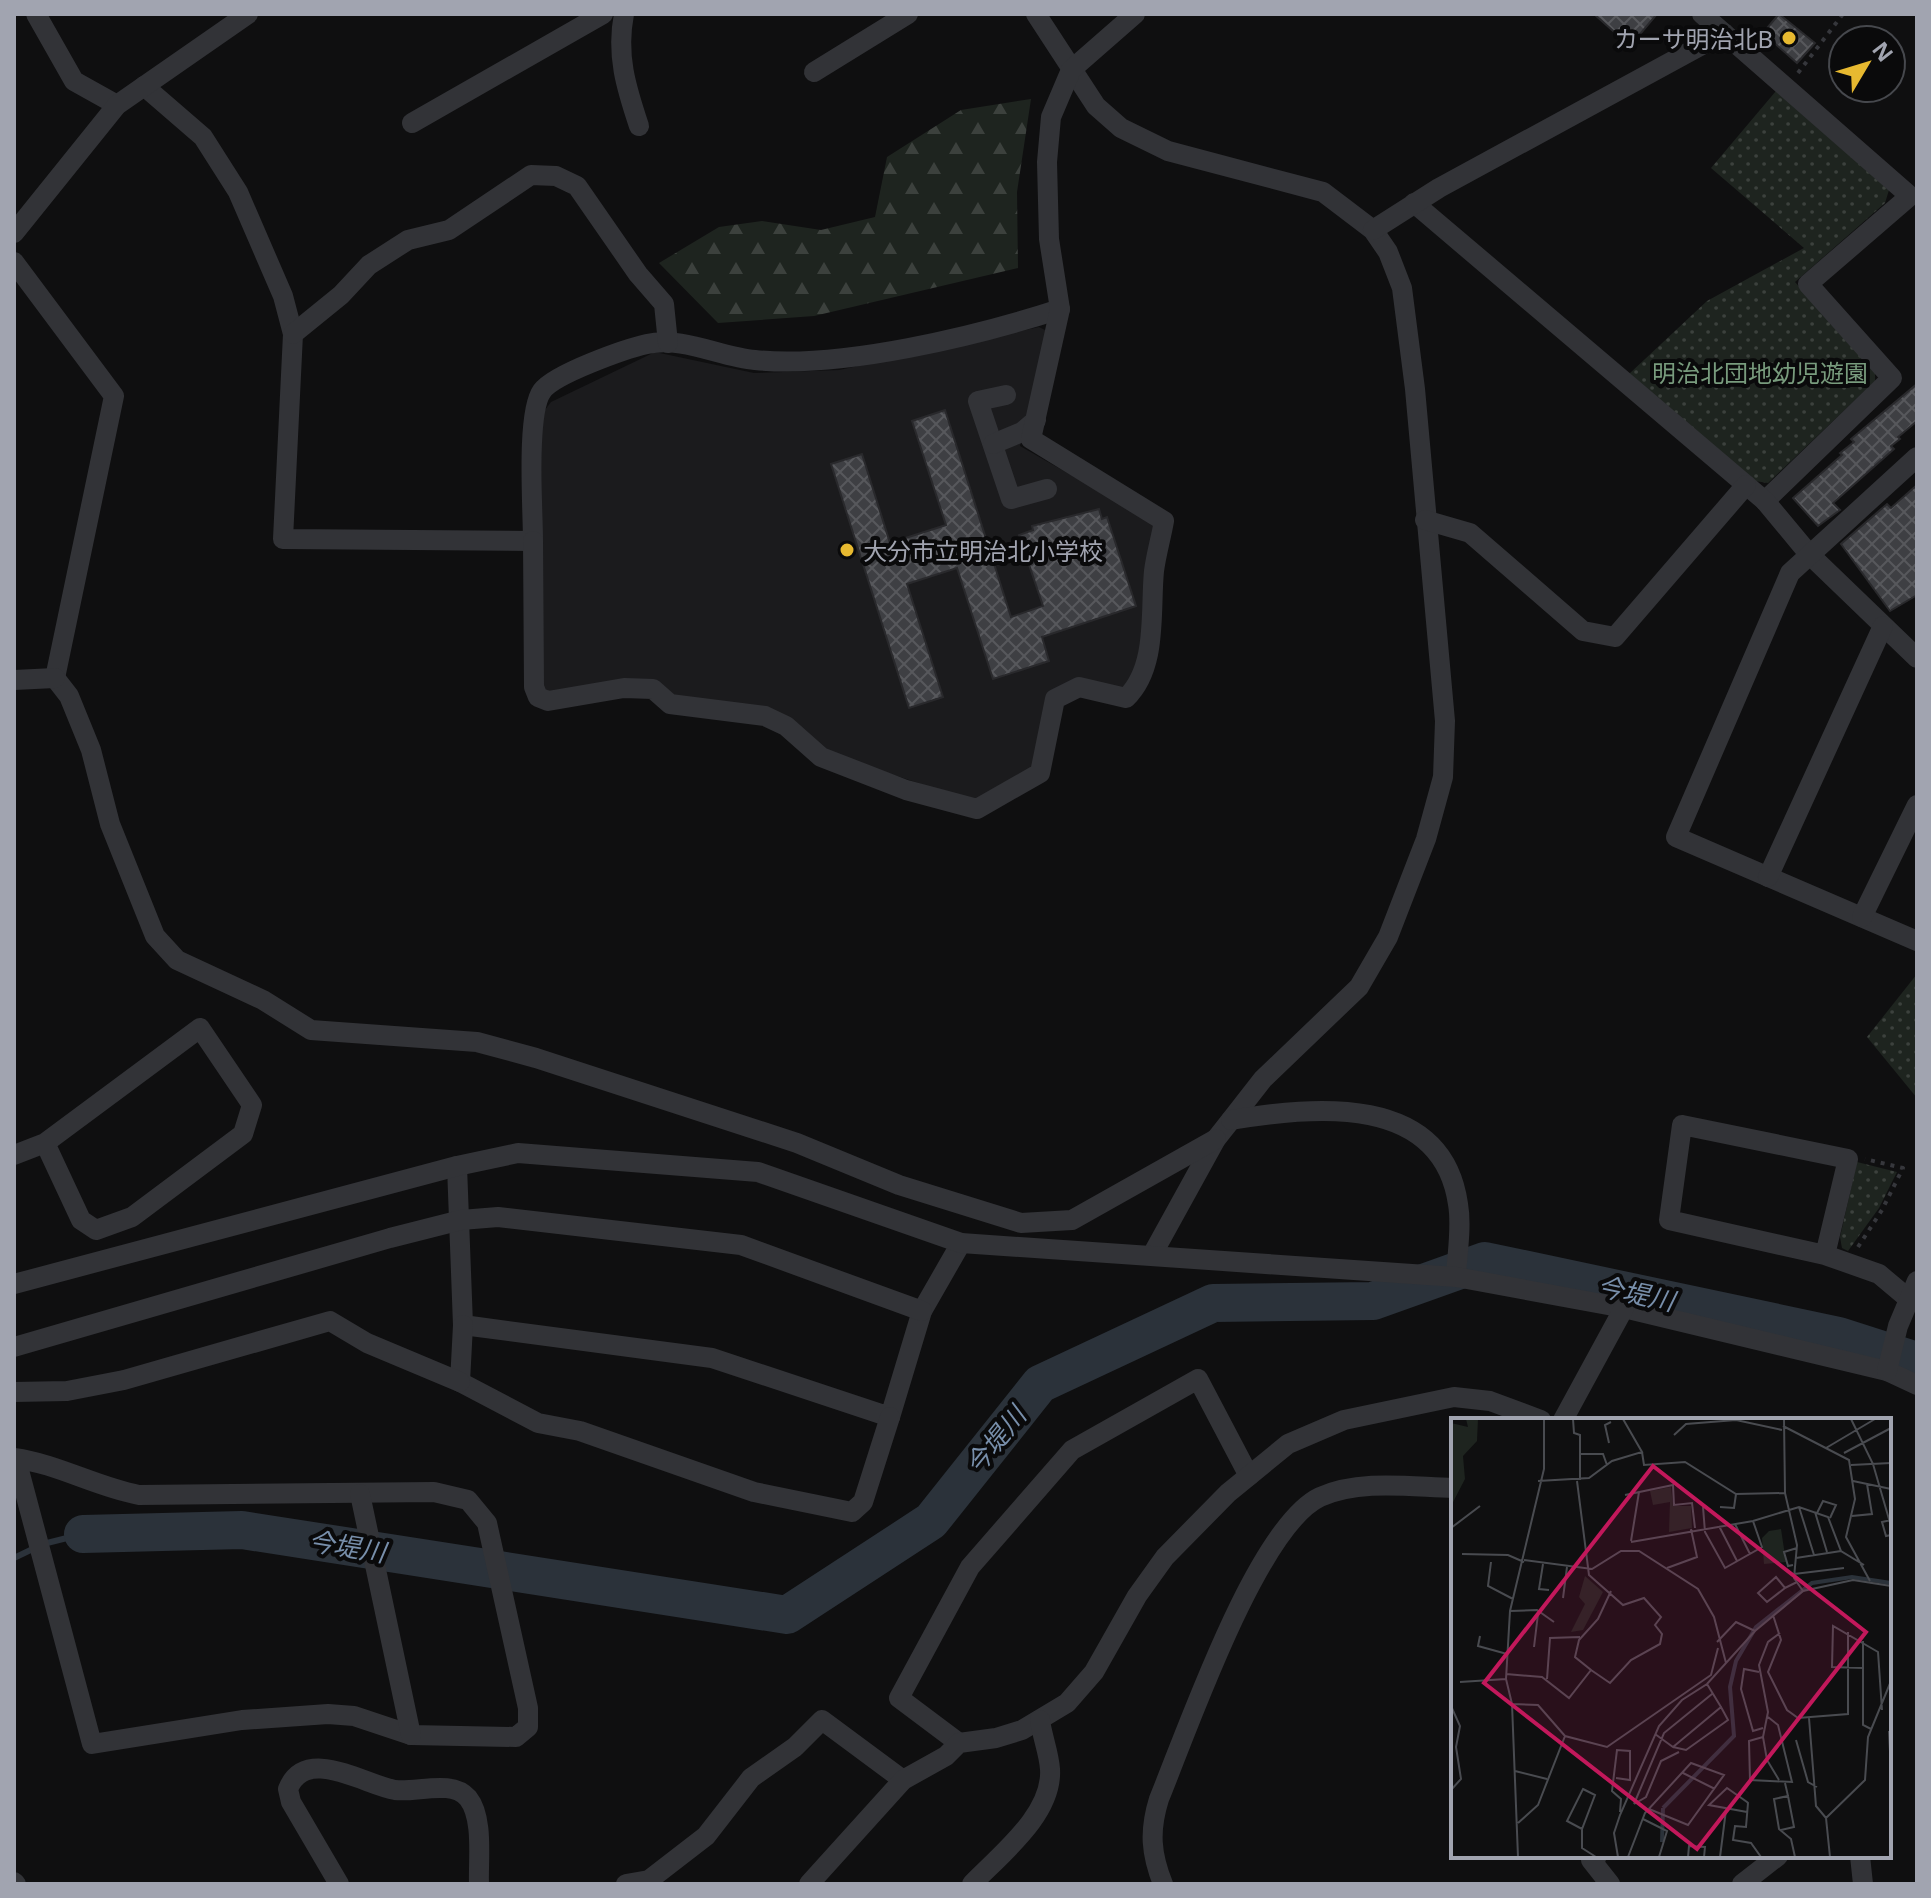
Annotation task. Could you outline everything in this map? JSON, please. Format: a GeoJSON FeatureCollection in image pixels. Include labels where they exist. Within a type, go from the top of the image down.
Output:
{"type":"FeatureCollection","features":[{"type":"Feature","properties":{"kind":"street"},"geometry":{"type":"LineString","coordinates":[[36,14],[74,81],[117,105]]}},
{"type":"Feature","properties":{"kind":"street"},"geometry":{"type":"LineString","coordinates":[[14,233],[117,105],[248,14]]}},
{"type":"Feature","properties":{"kind":"street"},"geometry":{"type":"LineString","coordinates":[[412,123],[603,14]]}},
{"type":"Feature","properties":{"kind":"street"},"geometry":{"type":"LineString","coordinates":[[624,14],[619,41],[622,74],[639,126]]}},
{"type":"Feature","properties":{"kind":"street"},"geometry":{"type":"LineString","coordinates":[[814,72],[908,14]]}},
{"type":"Feature","properties":{"kind":"street"},"geometry":{"type":"LineString","coordinates":[[1036,14],[1096,106],[1121,128],[1168,151],[1323,192],[1373,230],[1388,252],[1402,288],[1445,721],[1443,777],[1426,839],[1388,937],[1359,987],[1263,1079],[1216,1139],[1152,1255]]}},
{"type":"Feature","properties":{"kind":"street"},"geometry":{"type":"LineString","coordinates":[[1060,309],[1013,324],[846,358],[756,360],[668,343],[648,344],[562,377],[539,395],[534,418],[534,672],[538,697],[548,701],[624,688],[653,689],[670,704],[765,716],[786,726],[821,757],[906,790],[977,809],[1040,773],[1055,699],[1079,687],[1126,698],[1139,686],[1154,617],[1154,572],[1164,521],[1031,439],[1060,309],[1049,239],[1047,162],[1051,117],[1071,70],[1135,14]]}},
{"type":"Feature","properties":{"kind":"street"},"geometry":{"type":"LineString","coordinates":[[1702,14],[1910,196],[1808,284],[1892,378],[1765,501]]}},
{"type":"Feature","properties":{"kind":"street"},"geometry":{"type":"LineString","coordinates":[[1373,230],[1414,203],[1724,33]]}},
{"type":"Feature","properties":{"kind":"street"},"geometry":{"type":"LineString","coordinates":[[144,86],[203,137],[238,192],[283,296],[293,334],[283,539],[533,541]]}},
{"type":"Feature","properties":{"kind":"street"},"geometry":{"type":"LineString","coordinates":[[293,334],[341,295],[369,265],[408,240],[449,230],[531,175],[556,176],[577,186],[664,304],[668,343]]}},
{"type":"Feature","properties":{"kind":"street"},"geometry":{"type":"LineString","coordinates":[[1414,203],[1765,501],[1809,554],[1917,658]]}},
{"type":"Feature","properties":{"kind":"street"},"geometry":{"type":"LineString","coordinates":[[14,262],[114,396],[55,678],[69,696],[91,750],[110,824],[155,936],[177,960],[263,1000],[311,1030],[477,1042],[613,1085],[646,1092],[797,1143],[899,1185],[1021,1223],[1072,1220],[1216,1139]]}},
{"type":"Feature","properties":{"kind":"street"},"geometry":{"type":"LineString","coordinates":[[1006,395],[978,401],[1011,499],[1047,489]]}},
{"type":"Feature","properties":{"kind":"street"},"geometry":{"type":"LineString","coordinates":[[993,444],[1022,432],[1036,420]]}},
{"type":"Feature","properties":{"kind":"street"},"geometry":{"type":"LineString","coordinates":[[1913,451],[1790,573],[1676,837],[1917,941]]}},
{"type":"Feature","properties":{"kind":"street"},"geometry":{"type":"LineString","coordinates":[[1425,520],[1470,533],[1583,631],[1615,637],[1746,485]]}},
{"type":"Feature","properties":{"kind":"street"},"geometry":{"type":"LineString","coordinates":[[1768,877],[1883,626]]}},
{"type":"Feature","properties":{"kind":"street"},"geometry":{"type":"LineString","coordinates":[[14,680],[55,678]]}},
{"type":"Feature","properties":{"kind":"street"},"geometry":{"type":"LineString","coordinates":[[1862,917],[1917,805]]}},
{"type":"Feature","properties":{"kind":"street"},"geometry":{"type":"LineString","coordinates":[[14,1155],[45,1143],[200,1028],[252,1105],[243,1134],[132,1217],[96,1230],[81,1220],[45,1143]]}},
{"type":"Feature","properties":{"kind":"street"},"geometry":{"type":"LineString","coordinates":[[1231,1120],[1289,1110],[1332,1109],[1388,1121],[1423,1135],[1442,1154],[1459,1205],[1456,1277]]}},
{"type":"Feature","properties":{"kind":"street"},"geometry":{"type":"LineString","coordinates":[[1825,1255],[1848,1159],[1682,1125],[1669,1220],[1825,1255],[1914,1290],[1898,1326],[1889,1364]]}},
{"type":"Feature","properties":{"kind":"street"},"geometry":{"type":"LineString","coordinates":[[14,1284],[457,1166],[518,1153],[758,1172],[961,1243],[1456,1277],[1624,1308],[1889,1364],[1917,1385]]}},
{"type":"Feature","properties":{"kind":"street"},"geometry":{"type":"LineString","coordinates":[[457,1166],[463,1325],[460,1382]]}},
{"type":"Feature","properties":{"kind":"street"},"geometry":{"type":"LineString","coordinates":[[14,1347],[461,1220],[498,1217],[741,1245],[922,1311]]}},
{"type":"Feature","properties":{"kind":"street"},"geometry":{"type":"LineString","coordinates":[[14,1392],[67,1391],[124,1380],[330,1321],[367,1343],[460,1382],[538,1423],[580,1431],[754,1492],[852,1512],[863,1502],[922,1311],[961,1243]]}},
{"type":"Feature","properties":{"kind":"street"},"geometry":{"type":"LineString","coordinates":[[1564,1418],[1624,1308]]}},
{"type":"Feature","properties":{"kind":"street"},"geometry":{"type":"LineString","coordinates":[[463,1325],[712,1358],[890,1417]]}},
{"type":"Feature","properties":{"kind":"street"},"geometry":{"type":"LineString","coordinates":[[959,1743],[899,1698],[970,1567],[1072,1450],[1198,1379],[1249,1476]]}},
{"type":"Feature","properties":{"kind":"street"},"geometry":{"type":"LineString","coordinates":[[809,1884],[903,1780],[946,1756],[959,1743],[996,1738],[1040,1720],[1067,1703],[1094,1672],[1137,1596],[1165,1557],[1249,1476],[1288,1444],[1344,1420],[1404,1405],[1454,1397],[1490,1401],[1536,1418]]}},
{"type":"Feature","properties":{"kind":"street"},"geometry":{"type":"LineString","coordinates":[[15,1459],[41,1461],[111,1490],[139,1495],[360,1494],[456,1495],[468,1500],[483,1514],[528,1708],[528,1727],[516,1737],[411,1735],[354,1716],[328,1714],[242,1720],[92,1744],[15,1459]]}},
{"type":"Feature","properties":{"kind":"street"},"geometry":{"type":"LineString","coordinates":[[1163,1884],[1152,1856],[1152,1822],[1159,1799],[1215,1662],[1262,1565],[1288,1522],[1320,1498],[1363,1486],[1451,1488]]}},
{"type":"Feature","properties":{"kind":"street"},"geometry":{"type":"LineString","coordinates":[[360,1494],[411,1735]]}},
{"type":"Feature","properties":{"kind":"street"},"geometry":{"type":"LineString","coordinates":[[626,1884],[649,1880],[706,1836],[751,1778],[795,1747],[822,1720],[903,1780]]}},
{"type":"Feature","properties":{"kind":"street"},"geometry":{"type":"LineString","coordinates":[[972,1884],[1038,1811],[1049,1790],[1050,1767],[1040,1720]]}},
{"type":"Feature","properties":{"kind":"street"},"geometry":{"type":"LineString","coordinates":[[339,1884],[291,1802],[288,1789],[296,1776],[310,1770],[338,1771],[395,1790],[450,1789],[460,1792],[474,1811],[479,1884]]}},
{"type":"Feature","properties":{"kind":"street"},"geometry":{"type":"LineString","coordinates":[[1594,1858],[1591,1860],[1610,1884]]}},
{"type":"Feature","properties":{"kind":"street"},"geometry":{"type":"LineString","coordinates":[[1742,1884],[1775,1858]]}},
{"type":"Feature","properties":{"kind":"street"},"geometry":{"type":"LineString","coordinates":[[1860,1858],[1863,1884]]}},
{"type":"Feature","properties":{"kind":"path"},"geometry":{"type":"LineString","coordinates":[[1787,87],[1843,14]]}},
{"type":"Feature","properties":{"kind":"path"},"geometry":{"type":"LineString","coordinates":[[1848,1159],[1852,1156],[1903,1168],[1882,1210],[1858,1247]]}},
{"type":"Feature","properties":{"kind":"shaded area","name":"大分市立明治北小学校"},"geometry":{"type":"Polygon","coordinates":[[[1039,327],[1047,331],[1020,446],[1150,520],[1157,531],[1148,616],[1131,685],[1117,691],[1049,695],[1036,765],[976,802],[824,752],[811,738],[671,696],[543,692],[541,415],[551,402],[655,352],[754,373],[839,370],[1039,327]]]}},
{"type":"Feature","properties":{"kind":"green space","name":"明治北団地幼児遊園"},"geometry":{"type":"Polygon","coordinates":[[[1776,91],[1889,190],[1885,203],[1795,282],[1875,372],[1875,381],[1768,483],[1755,481],[1629,374],[1707,301],[1804,248],[1711,168],[1776,91]]]}},
{"type":"Feature","properties":{"kind":"green space"},"geometry":{"type":"Polygon","coordinates":[[[1031,99],[1017,192],[1018,268],[814,316],[718,323],[659,263],[719,227],[762,221],[821,230],[875,217],[887,157],[961,110],[1031,99]]]}},
{"type":"Feature","properties":{"kind":"green space"},"geometry":{"type":"Polygon","coordinates":[[[1917,974],[1917,1098],[1867,1037],[1917,974]]]}},
{"type":"Feature","properties":{"kind":"green space"},"geometry":{"type":"Polygon","coordinates":[[[1857,1162],[1897,1172],[1879,1208],[1848,1251],[1842,1248],[1840,1237],[1857,1162]]]}},
{"type":"Feature","properties":{"kind":"building"},"geometry":{"type":"Polygon","coordinates":[[[1594,14],[1657,14],[1630,46],[1594,14]]]}},
{"type":"Feature","properties":{"kind":"building","name":"カーサ明治北B"},"geometry":{"type":"Polygon","coordinates":[[[1779,14],[1815,43],[1797,63],[1763,33],[1779,14]]]}},
{"type":"Feature","properties":{"kind":"building"},"geometry":{"type":"Polygon","coordinates":[[[1917,384],[1917,421],[1898,437],[1900,439],[1891,446],[1894,449],[1833,503],[1840,510],[1818,526],[1793,498],[1842,455],[1840,453],[1854,442],[1851,439],[1917,384]]]}},
{"type":"Feature","properties":{"kind":"building"},"geometry":{"type":"Polygon","coordinates":[[[945,410],[1011,617],[1043,606],[1019,535],[1033,530],[1032,526],[1099,509],[1102,519],[1107,517],[1136,606],[1042,637],[1049,661],[993,679],[957,568],[907,584],[943,697],[909,708],[831,464],[862,454],[890,543],[946,525],[912,421],[945,410]]]}},
{"type":"Feature","properties":{"kind":"building"},"geometry":{"type":"Polygon","coordinates":[[[1917,485],[1917,595],[1890,611],[1841,544],[1887,504],[1891,508],[1917,485]]]}},
{"type":"Feature","properties":{"kind":"waterway","name":"今堤川"},"geometry":{"type":"LineString","coordinates":[[83,1534],[242,1530],[787,1615],[931,1521],[1040,1384],[1213,1303],[1373,1301],[1485,1261],[1839,1336],[1917,1361]]}},
{"type":"Feature","properties":{"kind":"waterway"},"geometry":{"type":"LineString","coordinates":[[14,1558],[43,1544],[83,1534]]}},
{"type":"Feature","properties":{"kind":"place","name":"カーサ明治北B"},"geometry":{"type":"Point","coordinates":[1789,38]}},
{"type":"Feature","properties":{"kind":"place","name":"大分市立明治北小学校"},"geometry":{"type":"Point","coordinates":[847,550]}}]}
